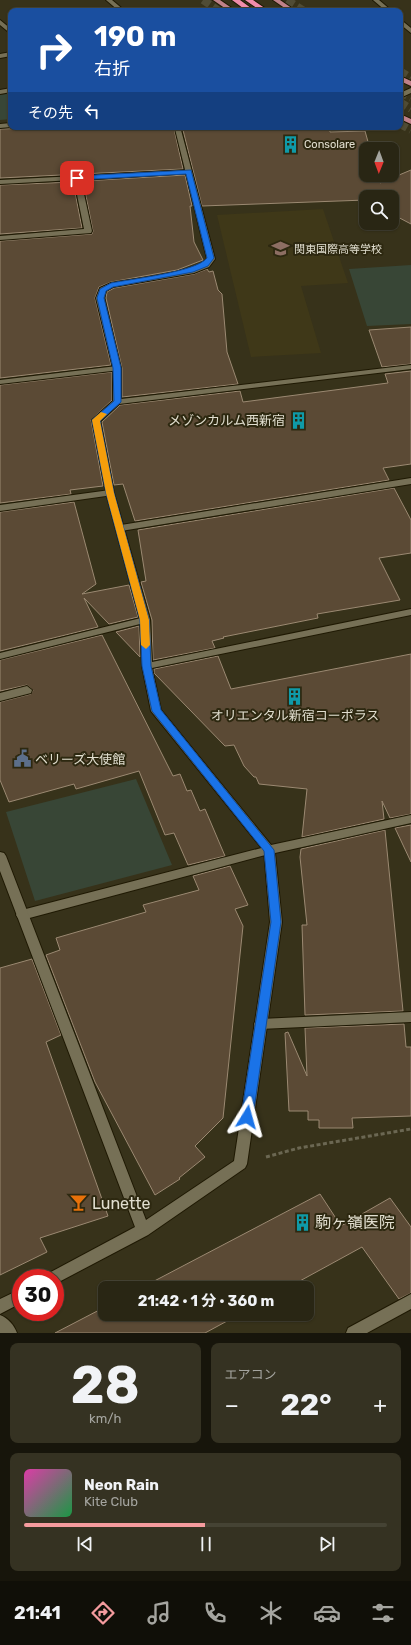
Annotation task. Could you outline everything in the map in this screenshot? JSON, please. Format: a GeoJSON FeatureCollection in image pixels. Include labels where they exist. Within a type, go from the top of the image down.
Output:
{"type":"FeatureCollection","features":[{"type":"Feature","properties":{"kind":"highway"},"geometry":{"type":"LineString","coordinates":[[235,0],[247,8]]}},
{"type":"Feature","properties":{"kind":"highway"},"geometry":{"type":"LineString","coordinates":[[248,0],[261,8]]}},
{"type":"Feature","properties":{"kind":"main road"},"geometry":{"type":"LineString","coordinates":[[216,0],[228,8]]}},
{"type":"Feature","properties":{"kind":"main road"},"geometry":{"type":"LineString","coordinates":[[276,0],[288,8]]}},
{"type":"Feature","properties":{"kind":"street"},"geometry":{"type":"LineString","coordinates":[[109,0],[118,8]]}},
{"type":"Feature","properties":{"kind":"street"},"geometry":{"type":"LineString","coordinates":[[376,0],[385,8]]}},
{"type":"Feature","properties":{"kind":"street"},"geometry":{"type":"LineString","coordinates":[[0,22],[8,29]]}},
{"type":"Feature","properties":{"kind":"street"},"geometry":{"type":"LineString","coordinates":[[403,24],[411,31]]}},
{"type":"Feature","properties":{"kind":"street"},"geometry":{"type":"LineString","coordinates":[[117,402],[117,368],[100,298],[103,290],[111,285],[191,270],[206,265],[210,258],[178,130]]}},
{"type":"Feature","properties":{"kind":"street"},"geometry":{"type":"LineString","coordinates":[[0,182],[189,172]]}},
{"type":"Feature","properties":{"kind":"street"},"geometry":{"type":"LineString","coordinates":[[0,238],[88,231],[77,178]]}},
{"type":"Feature","properties":{"kind":"street"},"geometry":{"type":"LineString","coordinates":[[64,1273],[143,1230],[240,1164],[276,922],[269,850],[156,711],[147,666],[145,620],[121,528],[110,493],[96,420],[117,402],[411,367]]}},
{"type":"Feature","properties":{"kind":"street"},"geometry":{"type":"LineString","coordinates":[[0,382],[117,368]]}},
{"type":"Feature","properties":{"kind":"street"},"geometry":{"type":"LineString","coordinates":[[121,528],[411,481]]}},
{"type":"Feature","properties":{"kind":"street"},"geometry":{"type":"LineString","coordinates":[[0,508],[110,493]]}},
{"type":"Feature","properties":{"kind":"street"},"geometry":{"type":"LineString","coordinates":[[147,666],[411,612]]}},
{"type":"Feature","properties":{"kind":"street"},"geometry":{"type":"LineString","coordinates":[[0,656],[145,620]]}},
{"type":"Feature","properties":{"kind":"street"},"geometry":{"type":"LineString","coordinates":[[0,697],[27,690]]}},
{"type":"Feature","properties":{"kind":"street"},"geometry":{"type":"LineString","coordinates":[[22,915],[269,850],[411,819]]}},
{"type":"Feature","properties":{"kind":"street"},"geometry":{"type":"LineString","coordinates":[[0,856],[143,1230]]}},
{"type":"Feature","properties":{"kind":"street"},"geometry":{"type":"LineString","coordinates":[[260,1024],[411,1017]]}},
{"type":"Feature","properties":{"kind":"street"},"geometry":{"type":"LineString","coordinates":[[0,1307],[12,1301]]}},
{"type":"Feature","properties":{"kind":"street"},"geometry":{"type":"LineString","coordinates":[[353,1333],[411,1301]]}},
{"type":"Feature","properties":{"kind":"street"},"geometry":{"type":"LineString","coordinates":[[0,1322],[10,1333]]}},
{"type":"Feature","properties":{"kind":"path"},"geometry":{"type":"LineString","coordinates":[[240,1164],[299,1148],[411,1129]]}},
{"type":"Feature","properties":{"kind":"shaded area","name":"関東国際高等学校"},"geometry":{"type":"Polygon","coordinates":[[[323,209],[348,283],[301,286],[321,353],[251,357],[217,215],[323,209]]]}},
{"type":"Feature","properties":{"kind":"green space"},"geometry":{"type":"Polygon","coordinates":[[[8,94],[8,119],[0,120],[0,95],[8,94]]]}},
{"type":"Feature","properties":{"kind":"green space"},"geometry":{"type":"Polygon","coordinates":[[[411,265],[411,324],[367,326],[349,269],[411,265]]]}},
{"type":"Feature","properties":{"kind":"green space"},"geometry":{"type":"Polygon","coordinates":[[[136,779],[172,865],[35,901],[6,812],[136,779]]]}},
{"type":"Feature","properties":{"kind":"building"},"geometry":{"type":"Polygon","coordinates":[[[0,129],[174,130],[183,169],[0,178],[0,129]]]}},
{"type":"Feature","properties":{"kind":"building"},"geometry":{"type":"Polygon","coordinates":[[[183,130],[365,131],[368,142],[359,142],[359,182],[399,182],[399,175],[411,170],[411,224],[399,218],[399,190],[359,190],[359,200],[202,206],[183,130]]]}},
{"type":"Feature","properties":{"kind":"building"},"geometry":{"type":"Polygon","coordinates":[[[185,175],[192,206],[190,206],[194,242],[203,260],[177,270],[111,282],[99,287],[95,298],[111,365],[0,378],[0,241],[92,234],[93,231],[83,181],[185,175]]]}},
{"type":"Feature","properties":{"kind":"building"},"geometry":{"type":"Polygon","coordinates":[[[73,182],[82,228],[0,234],[0,185],[73,182]]]}},
{"type":"Feature","properties":{"kind":"building"},"geometry":{"type":"Polygon","coordinates":[[[207,269],[209,272],[213,271],[218,290],[222,294],[227,352],[238,384],[122,397],[122,368],[106,298],[107,292],[114,288],[194,274],[207,269]]]}},
{"type":"Feature","properties":{"kind":"building"},"geometry":{"type":"Polygon","coordinates":[[[411,327],[411,364],[382,367],[369,330],[411,327]]]}},
{"type":"Feature","properties":{"kind":"building"},"geometry":{"type":"Polygon","coordinates":[[[411,371],[411,464],[383,468],[389,480],[135,521],[123,484],[114,485],[102,422],[120,405],[240,391],[243,402],[388,383],[385,374],[411,371]]]}},
{"type":"Feature","properties":{"kind":"building"},"geometry":{"type":"Polygon","coordinates":[[[112,372],[112,400],[91,420],[103,486],[70,490],[71,494],[0,503],[0,385],[112,372]]]}},
{"type":"Feature","properties":{"kind":"building"},"geometry":{"type":"Polygon","coordinates":[[[394,488],[411,520],[411,553],[379,558],[400,600],[317,614],[318,618],[223,637],[224,638],[212,641],[215,648],[153,660],[152,620],[141,582],[146,581],[138,530],[394,488]]]}},
{"type":"Feature","properties":{"kind":"building"},"geometry":{"type":"Polygon","coordinates":[[[74,502],[96,584],[82,594],[129,585],[138,617],[109,624],[84,598],[98,627],[0,651],[0,512],[74,502]]]}},
{"type":"Feature","properties":{"kind":"building"},"geometry":{"type":"Polygon","coordinates":[[[139,626],[140,657],[116,632],[139,626]]]}},
{"type":"Feature","properties":{"kind":"building"},"geometry":{"type":"Polygon","coordinates":[[[102,635],[173,776],[180,774],[187,791],[191,790],[200,811],[205,809],[225,856],[188,865],[174,833],[165,835],[139,771],[76,789],[74,784],[9,802],[0,780],[0,702],[31,694],[33,690],[27,685],[0,691],[0,660],[102,635]]]}},
{"type":"Feature","properties":{"kind":"building"},"geometry":{"type":"Polygon","coordinates":[[[411,654],[411,814],[390,818],[382,801],[384,819],[302,837],[307,789],[259,784],[256,777],[254,777],[244,766],[234,745],[225,746],[154,673],[154,669],[218,656],[231,689],[411,654]]]}},
{"type":"Feature","properties":{"kind":"building"},"geometry":{"type":"Polygon","coordinates":[[[411,825],[411,862],[395,828],[411,825]]]}},
{"type":"Feature","properties":{"kind":"building"},"geometry":{"type":"Polygon","coordinates":[[[385,830],[403,1011],[305,1015],[302,925],[307,925],[300,857],[301,849],[385,830]]]}},
{"type":"Feature","properties":{"kind":"building"},"geometry":{"type":"Polygon","coordinates":[[[230,866],[248,905],[235,909],[243,926],[223,1118],[195,1146],[205,1157],[179,1178],[180,1179],[155,1195],[95,1082],[46,955],[60,950],[56,938],[146,912],[143,905],[199,890],[193,876],[230,866]]]}},
{"type":"Feature","properties":{"kind":"building"},"geometry":{"type":"Polygon","coordinates":[[[32,959],[61,1035],[46,1042],[108,1216],[40,1238],[47,1252],[0,1275],[0,968],[32,959]]]}},
{"type":"Feature","properties":{"kind":"building"},"geometry":{"type":"Polygon","coordinates":[[[404,1024],[406,1047],[411,1047],[411,1116],[352,1118],[353,1128],[319,1128],[319,1120],[308,1120],[308,1111],[289,1111],[285,1033],[288,1032],[307,1076],[305,1028],[404,1024]]]}},
{"type":"Feature","properties":{"kind":"building","name":"駒ヶ嶺医院"},"geometry":{"type":"Polygon","coordinates":[[[320,1194],[341,1226],[390,1198],[411,1227],[411,1293],[399,1299],[362,1247],[300,1281],[154,1281],[320,1194]]]}},
{"type":"Feature","properties":{"kind":"building"},"geometry":{"type":"Polygon","coordinates":[[[98,1311],[98,1321],[227,1321],[205,1333],[55,1333],[98,1311]]]}},
{"type":"Feature","properties":{"kind":"tunnel"},"geometry":{"type":"LineString","coordinates":[[203,0],[215,8]]}},
{"type":"Feature","properties":{"kind":"tunnel"},"geometry":{"type":"LineString","coordinates":[[287,0],[299,8]]}},
{"type":"Feature","properties":{"kind":"tunnel"},"geometry":{"type":"LineString","coordinates":[[403,73],[411,78]]}},
{"type":"Feature","properties":{"kind":"tunnel"},"geometry":{"type":"LineString","coordinates":[[403,94],[411,98]]}},
{"type":"Feature","properties":{"kind":"tunnel"},"geometry":{"type":"LineString","coordinates":[[403,104],[411,109]]}},
{"type":"Feature","properties":{"kind":"tunnel"},"geometry":{"type":"LineString","coordinates":[[403,126],[411,130]]}},
{"type":"Feature","properties":{"kind":"slow traffic"},"geometry":{"type":"LineString","coordinates":[[103,414],[96,420],[110,493],[121,528],[145,620],[146,645]]}},
{"type":"Feature","properties":{"kind":"place","name":"Consolare"},"geometry":{"type":"Point","coordinates":[291,144]}},
{"type":"Feature","properties":{"kind":"place","name":"関東国際高等学校"},"geometry":{"type":"Point","coordinates":[281,249]}},
{"type":"Feature","properties":{"kind":"place","name":"メゾンカルム西新宿"},"geometry":{"type":"Point","coordinates":[298,420]}},
{"type":"Feature","properties":{"kind":"place","name":"オリエンタル新宿コーポラス"},"geometry":{"type":"Point","coordinates":[295,696]}},
{"type":"Feature","properties":{"kind":"place","name":"ベリーズ大使館"},"geometry":{"type":"Point","coordinates":[22,759]}},
{"type":"Feature","properties":{"kind":"place","name":"Lunette"},"geometry":{"type":"Point","coordinates":[79,1203]}},
{"type":"Feature","properties":{"kind":"place","name":"駒ヶ嶺医院"},"geometry":{"type":"Point","coordinates":[302,1222]}},
{"type":"Feature","properties":{"kind":"route"},"geometry":{"type":"LineString","coordinates":[[77,178],[189,172],[210,258],[206,265],[191,270],[111,285],[103,290],[100,298],[117,368],[117,402],[96,420],[110,493],[121,528],[145,620],[147,666],[156,711],[269,850],[276,922],[247,1117]]}}]}
